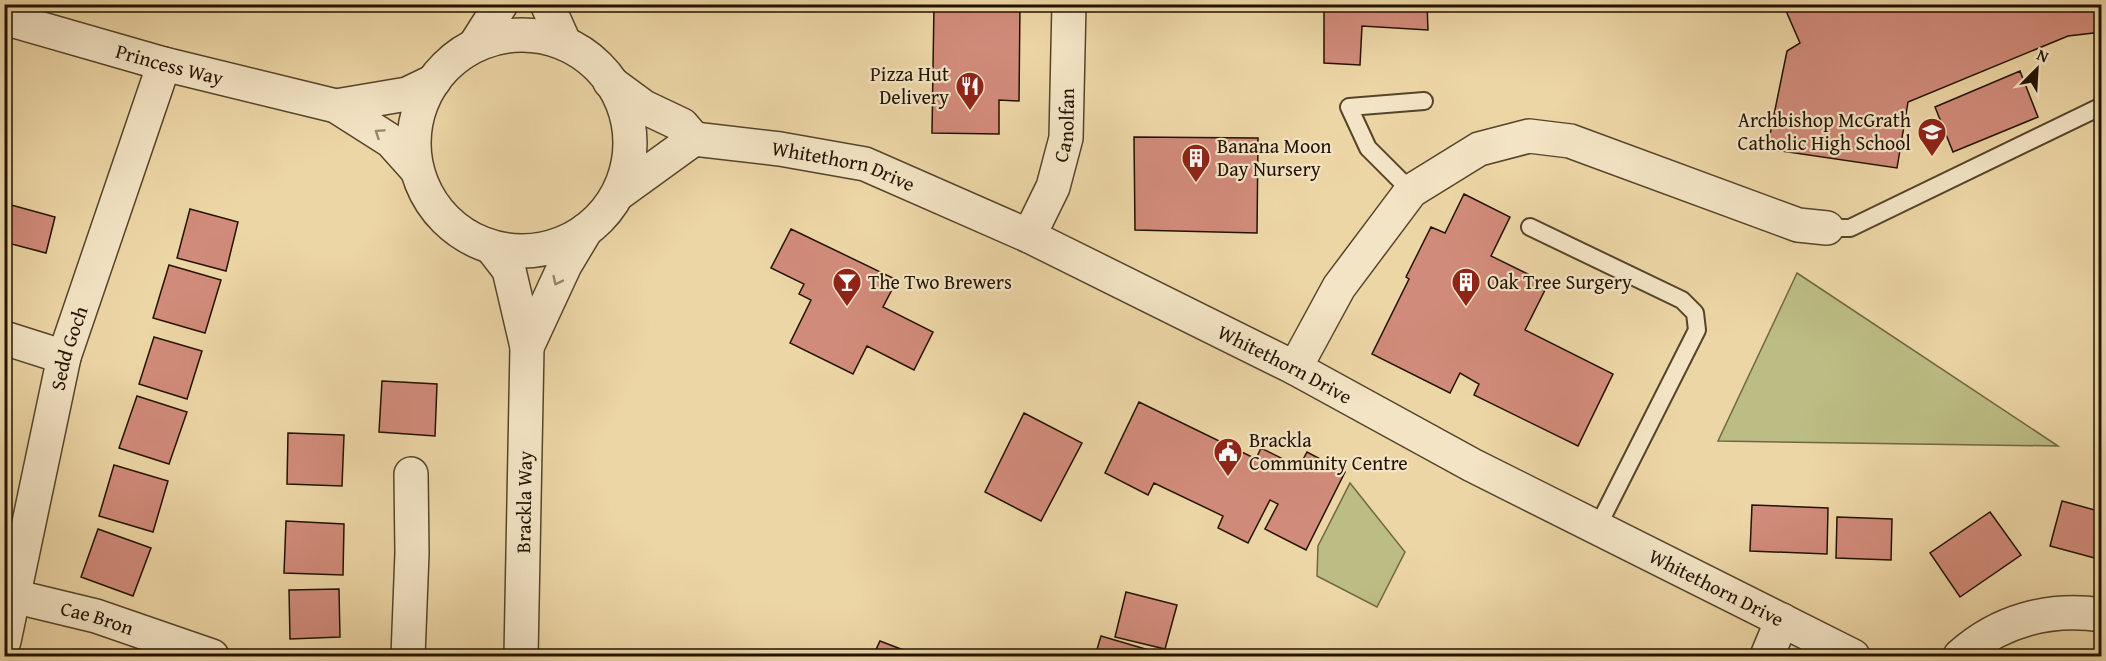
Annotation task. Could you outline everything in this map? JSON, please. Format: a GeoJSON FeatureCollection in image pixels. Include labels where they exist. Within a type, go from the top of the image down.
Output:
{"type":"FeatureCollection","features":[{"type":"Feature","properties":{"kind":"street"},"geometry":{"type":"LineString","coordinates":[[475,45],[501,4]]}},
{"type":"Feature","properties":{"kind":"street"},"geometry":{"type":"LineString","coordinates":[[547,4],[564,42]]}},
{"type":"Feature","properties":{"kind":"street","name":"Canolfan"},"geometry":{"type":"LineString","coordinates":[[1029,236],[1053,187],[1066,138],[1069,4]]}},
{"type":"Feature","properties":{"kind":"street","name":"Princess Way"},"geometry":{"type":"LineString","coordinates":[[4,18],[164,64],[336,106],[391,141],[416,170]]}},
{"type":"Feature","properties":{"kind":"street"},"geometry":{"type":"LineString","coordinates":[[523,34],[564,42],[600,67],[622,99],[632,147],[624,184],[604,216],[572,240],[530,252],[492,248],[456,230],[429,201],[416,170],[414,130],[424,95],[447,63],[475,45],[523,34]]}},
{"type":"Feature","properties":{"kind":"street","name":"Sedd Goch"},"geometry":{"type":"LineString","coordinates":[[4,642],[64,357],[164,64]]}},
{"type":"Feature","properties":{"kind":"street","name":"Princess Way"},"geometry":{"type":"LineString","coordinates":[[336,106],[375,102],[407,94],[434,81]]}},
{"type":"Feature","properties":{"kind":"street"},"geometry":{"type":"LineString","coordinates":[[610,82],[644,107],[682,125],[694,139],[618,194]]}},
{"type":"Feature","properties":{"kind":"street"},"geometry":{"type":"LineString","coordinates":[[1295,368],[1339,287],[1411,191],[1479,149],[1528,136],[1570,141],[1798,225],[1827,228]]}},
{"type":"Feature","properties":{"kind":"street","name":"Whitethorn Drive"},"geometry":{"type":"LineString","coordinates":[[694,139],[780,149],[865,164],[1029,236],[1295,368],[1472,465],[1853,657]]}},
{"type":"Feature","properties":{"kind":"street","name":"Brackla Way"},"geometry":{"type":"LineString","coordinates":[[527,347],[565,265],[586,230]]}},
{"type":"Feature","properties":{"kind":"street","name":"Brackla Way"},"geometry":{"type":"LineString","coordinates":[[492,248],[509,270],[527,347],[521,657]]}},
{"type":"Feature","properties":{"kind":"street"},"geometry":{"type":"LineString","coordinates":[[4,338],[64,357]]}},
{"type":"Feature","properties":{"kind":"street"},"geometry":{"type":"LineString","coordinates":[[408,657],[412,553],[411,474]]}},
{"type":"Feature","properties":{"kind":"street","name":"Cae Bron"},"geometry":{"type":"LineString","coordinates":[[13,596],[96,616],[213,657]]}},
{"type":"Feature","properties":{"kind":"street"},"geometry":{"type":"LineString","coordinates":[[1960,657],[1980,639],[2015,622],[2046,614],[2102,615]]}},
{"type":"Feature","properties":{"kind":"street"},"geometry":{"type":"LineString","coordinates":[[1767,657],[1782,620]]}},
{"type":"Feature","properties":{"kind":"lane"},"geometry":{"type":"LineString","coordinates":[[1411,191],[1368,148],[1349,107],[1424,101]]}},
{"type":"Feature","properties":{"kind":"lane"},"geometry":{"type":"LineString","coordinates":[[1827,228],[1850,228],[2102,106]]}},
{"type":"Feature","properties":{"kind":"lane"},"geometry":{"type":"LineString","coordinates":[[1530,227],[1682,300],[1695,312],[1697,330],[1598,528]]}},
{"type":"Feature","properties":{"kind":"green space"},"geometry":{"type":"Polygon","coordinates":[[[1797,273],[2058,446],[1718,441],[1797,273]]]}},
{"type":"Feature","properties":{"kind":"green space"},"geometry":{"type":"Polygon","coordinates":[[[1350,483],[1405,552],[1377,607],[1317,576],[1318,546],[1350,483]]]}},
{"type":"Feature","properties":{"kind":"building"},"geometry":{"type":"Polygon","coordinates":[[[934,4],[1020,4],[1019,101],[999,100],[999,134],[932,133],[934,4]]]}},
{"type":"Feature","properties":{"kind":"building"},"geometry":{"type":"Polygon","coordinates":[[[1324,4],[1427,4],[1428,30],[1362,26],[1360,65],[1324,63],[1324,4]]]}},
{"type":"Feature","properties":{"kind":"building"},"geometry":{"type":"Polygon","coordinates":[[[1783,4],[2102,4],[2102,32],[2068,36],[1908,102],[1897,168],[1767,149],[1787,51],[1800,43],[1783,4]]]}},
{"type":"Feature","properties":{"kind":"building"},"geometry":{"type":"Polygon","coordinates":[[[2020,71],[2038,117],[1953,152],[1935,107],[2020,71]]]}},
{"type":"Feature","properties":{"kind":"building","name":"Banana Moon Day Nursery"},"geometry":{"type":"Polygon","coordinates":[[[1134,137],[1258,138],[1257,233],[1135,230],[1134,137]]]}},
{"type":"Feature","properties":{"kind":"building","name":"Oak Tree Surgery"},"geometry":{"type":"Polygon","coordinates":[[[1464,194],[1510,217],[1491,256],[1548,284],[1525,330],[1613,374],[1578,446],[1474,395],[1479,384],[1460,373],[1450,393],[1372,354],[1409,279],[1406,277],[1431,227],[1445,233],[1464,194]]]}},
{"type":"Feature","properties":{"kind":"building"},"geometry":{"type":"Polygon","coordinates":[[[4,203],[55,217],[46,253],[4,242],[4,203]]]}},
{"type":"Feature","properties":{"kind":"building"},"geometry":{"type":"Polygon","coordinates":[[[190,209],[238,222],[226,271],[177,258],[190,209]]]}},
{"type":"Feature","properties":{"kind":"building"},"geometry":{"type":"Polygon","coordinates":[[[791,229],[897,280],[883,307],[933,332],[914,370],[867,346],[853,374],[790,343],[811,300],[799,294],[804,284],[771,268],[791,229]]]}},
{"type":"Feature","properties":{"kind":"building"},"geometry":{"type":"Polygon","coordinates":[[[169,265],[221,280],[205,333],[153,318],[169,265]]]}},
{"type":"Feature","properties":{"kind":"building"},"geometry":{"type":"Polygon","coordinates":[[[154,337],[202,351],[187,399],[139,384],[154,337]]]}},
{"type":"Feature","properties":{"kind":"building"},"geometry":{"type":"Polygon","coordinates":[[[382,381],[437,384],[435,436],[379,432],[382,381]]]}},
{"type":"Feature","properties":{"kind":"building"},"geometry":{"type":"Polygon","coordinates":[[[137,396],[187,412],[169,464],[119,448],[137,396]]]}},
{"type":"Feature","properties":{"kind":"building","name":"Brackla Community Centre"},"geometry":{"type":"Polygon","coordinates":[[[1139,402],[1256,459],[1261,448],[1299,467],[1307,452],[1345,472],[1306,550],[1265,529],[1278,504],[1270,500],[1248,543],[1218,528],[1223,516],[1154,483],[1148,495],[1105,473],[1139,402]]]}},
{"type":"Feature","properties":{"kind":"building"},"geometry":{"type":"Polygon","coordinates":[[[1024,413],[1082,443],[1041,521],[985,492],[1024,413]]]}},
{"type":"Feature","properties":{"kind":"building"},"geometry":{"type":"Polygon","coordinates":[[[288,433],[344,435],[342,486],[287,484],[288,433]]]}},
{"type":"Feature","properties":{"kind":"building"},"geometry":{"type":"Polygon","coordinates":[[[114,465],[168,481],[153,532],[99,516],[114,465]]]}},
{"type":"Feature","properties":{"kind":"building"},"geometry":{"type":"Polygon","coordinates":[[[2062,501],[2102,512],[2102,560],[2050,546],[2062,501]]]}},
{"type":"Feature","properties":{"kind":"building"},"geometry":{"type":"Polygon","coordinates":[[[1752,505],[1828,508],[1827,554],[1750,551],[1752,505]]]}},
{"type":"Feature","properties":{"kind":"building"},"geometry":{"type":"Polygon","coordinates":[[[1990,512],[2021,555],[1960,597],[1930,553],[1990,512]]]}},
{"type":"Feature","properties":{"kind":"building"},"geometry":{"type":"Polygon","coordinates":[[[1837,517],[1892,519],[1891,560],[1836,558],[1837,517]]]}},
{"type":"Feature","properties":{"kind":"building"},"geometry":{"type":"Polygon","coordinates":[[[286,521],[344,524],[343,575],[284,573],[286,521]]]}},
{"type":"Feature","properties":{"kind":"building"},"geometry":{"type":"Polygon","coordinates":[[[98,529],[151,548],[133,596],[81,577],[98,529]]]}},
{"type":"Feature","properties":{"kind":"building"},"geometry":{"type":"Polygon","coordinates":[[[339,589],[340,637],[290,639],[289,590],[339,589]]]}},
{"type":"Feature","properties":{"kind":"building"},"geometry":{"type":"Polygon","coordinates":[[[1126,592],[1177,605],[1165,649],[1115,637],[1126,592]]]}},
{"type":"Feature","properties":{"kind":"building"},"geometry":{"type":"Polygon","coordinates":[[[1101,636],[1159,653],[1158,656],[1095,656],[1101,636]]]}},
{"type":"Feature","properties":{"kind":"building"},"geometry":{"type":"Polygon","coordinates":[[[880,641],[919,656],[873,656],[880,641]]]}},
{"type":"Feature","properties":{"kind":"place","name":"Pizza Hut Delivery"},"geometry":{"type":"Point","coordinates":[970,112]}},
{"type":"Feature","properties":{"kind":"place","name":"Archbishop McGrath Catholic High School"},"geometry":{"type":"Point","coordinates":[1932,158]}},
{"type":"Feature","properties":{"kind":"place","name":"Banana Moon Day Nursery"},"geometry":{"type":"Point","coordinates":[1196,184]}},
{"type":"Feature","properties":{"kind":"place","name":"The Two Brewers"},"geometry":{"type":"Point","coordinates":[847,308]}},
{"type":"Feature","properties":{"kind":"place","name":"Oak Tree Surgery"},"geometry":{"type":"Point","coordinates":[1466,308]}},
{"type":"Feature","properties":{"kind":"place","name":"Brackla Community Centre"},"geometry":{"type":"Point","coordinates":[1228,478]}}]}
